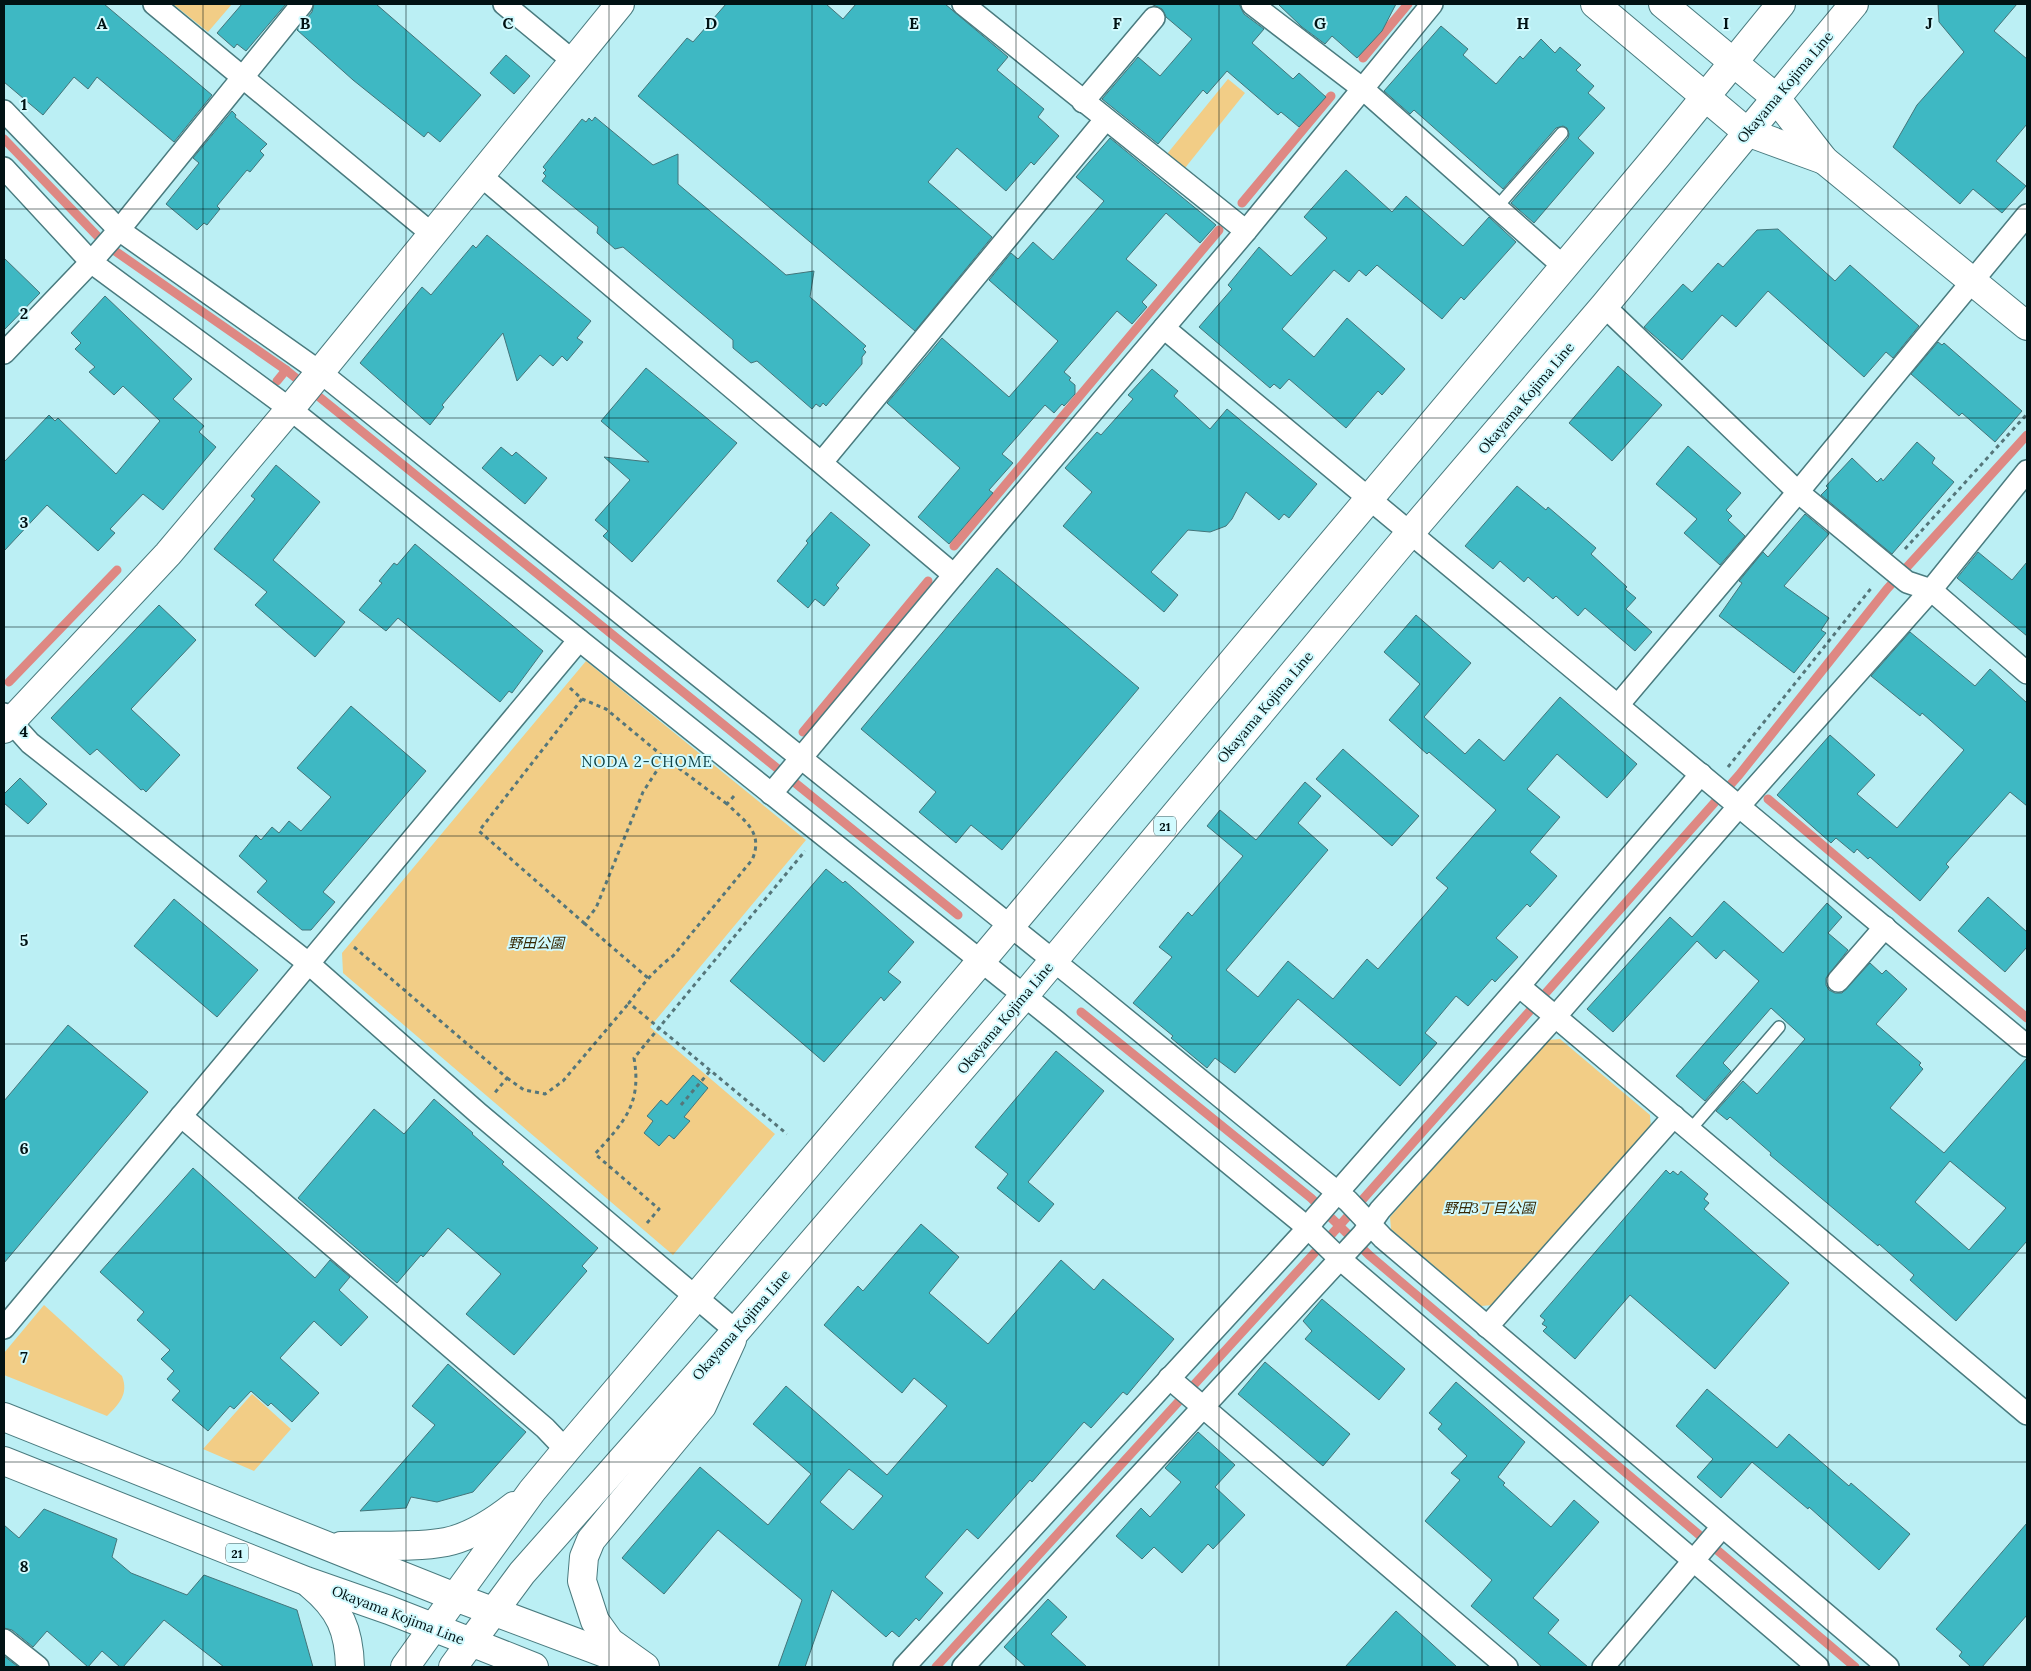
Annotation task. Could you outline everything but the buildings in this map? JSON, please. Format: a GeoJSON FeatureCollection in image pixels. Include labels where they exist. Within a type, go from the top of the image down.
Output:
{"type":"FeatureCollection","features":[{"type":"Feature","properties":{"kind":"main road"},"geometry":{"type":"LineString","coordinates":[[6,721],[168,554],[305,390],[620,4]]}},
{"type":"Feature","properties":{"kind":"main road"},"geometry":{"type":"LineString","coordinates":[[1595,4],[1747,132],[1824,160]]}},
{"type":"Feature","properties":{"kind":"main road"},"geometry":{"type":"LineString","coordinates":[[1663,4],[1776,97],[1824,160],[2027,326]]}},
{"type":"Feature","properties":{"kind":"main road"},"geometry":{"type":"LineString","coordinates":[[405,1667],[532,1492],[566,1450],[981,961],[1781,4]]}},
{"type":"Feature","properties":{"kind":"main road","name":"Okayama Kojima Line"},"geometry":{"type":"LineString","coordinates":[[4,1461],[306,1581],[471,1642],[522,1573],[736,1332],[1024,996],[1410,533],[1604,306],[1854,4]]}},
{"type":"Feature","properties":{"kind":"main road"},"geometry":{"type":"LineString","coordinates":[[644,1667],[610,1642],[596,1621],[582,1581],[584,1557],[591,1540],[702,1406],[736,1332]]}},
{"type":"Feature","properties":{"kind":"main road"},"geometry":{"type":"LineString","coordinates":[[4,1417],[493,1612],[644,1667]]}},
{"type":"Feature","properties":{"kind":"main road"},"geometry":{"type":"LineString","coordinates":[[330,1546],[445,1542],[463,1537],[505,1513],[532,1492]]}},
{"type":"Feature","properties":{"kind":"main road"},"geometry":{"type":"LineString","coordinates":[[306,1581],[322,1594],[335,1609],[345,1628],[350,1646],[350,1667]]}},
{"type":"Feature","properties":{"kind":"main road"},"geometry":{"type":"LineString","coordinates":[[453,1667],[471,1642],[534,1667]]}},
{"type":"Feature","properties":{"kind":"street"},"geometry":{"type":"LineString","coordinates":[[154,4],[432,234]]}},
{"type":"Feature","properties":{"kind":"street"},"geometry":{"type":"LineString","coordinates":[[7,342],[95,257],[116,233],[302,4]]}},
{"type":"Feature","properties":{"kind":"street"},"geometry":{"type":"LineString","coordinates":[[504,4],[574,61]]}},
{"type":"Feature","properties":{"kind":"street"},"geometry":{"type":"LineString","coordinates":[[963,4],[1246,232]]}},
{"type":"Feature","properties":{"kind":"street"},"geometry":{"type":"LineString","coordinates":[[1252,4],[1363,89],[1562,266]]}},
{"type":"Feature","properties":{"kind":"street"},"geometry":{"type":"LineString","coordinates":[[775,790],[954,575],[1246,232],[1432,4]]}},
{"type":"Feature","properties":{"kind":"street"},"geometry":{"type":"LineString","coordinates":[[1083,102],[1154,18]]}},
{"type":"Feature","properties":{"kind":"street"},"geometry":{"type":"LineString","coordinates":[[4,111],[116,233],[305,390],[797,763],[1052,961],[1352,1211],[1719,1531],[1888,1667]]}},
{"type":"Feature","properties":{"kind":"street"},"geometry":{"type":"LineString","coordinates":[[822,462],[1105,120]]}},
{"type":"Feature","properties":{"kind":"street"},"geometry":{"type":"LineString","coordinates":[[4,168],[95,257],[305,390],[580,640],[749,778],[775,790],[820,833],[1326,1241],[1697,1556],[1818,1667]]}},
{"type":"Feature","properties":{"kind":"street"},"geometry":{"type":"LineString","coordinates":[[480,176],[954,575]]}},
{"type":"Feature","properties":{"kind":"street"},"geometry":{"type":"LineString","coordinates":[[1619,704],[1798,492],[2027,215]]}},
{"type":"Feature","properties":{"kind":"street"},"geometry":{"type":"LineString","coordinates":[[1604,306],[1798,492],[1896,573],[1931,590],[2027,673]]}},
{"type":"Feature","properties":{"kind":"street"},"geometry":{"type":"LineString","coordinates":[[1164,328],[1619,704],[2027,1046]]}},
{"type":"Feature","properties":{"kind":"street"},"geometry":{"type":"LineString","coordinates":[[904,1667],[1173,1382],[1326,1241],[1352,1211],[1380,1210],[1538,1002],[1721,790],[1931,590],[2027,471]]}},
{"type":"Feature","properties":{"kind":"street"},"geometry":{"type":"LineString","coordinates":[[4,1328],[580,640]]}},
{"type":"Feature","properties":{"kind":"street"},"geometry":{"type":"LineString","coordinates":[[6,721],[30,743],[308,963],[478,1113],[736,1332]]}},
{"type":"Feature","properties":{"kind":"street"},"geometry":{"type":"LineString","coordinates":[[963,1667],[1198,1404],[1326,1241],[1538,1002],[1721,790]]}},
{"type":"Feature","properties":{"kind":"street"},"geometry":{"type":"LineString","coordinates":[[1838,981],[1885,927]]}},
{"type":"Feature","properties":{"kind":"street"},"geometry":{"type":"LineString","coordinates":[[1538,1002],[2027,1414]]}},
{"type":"Feature","properties":{"kind":"street"},"geometry":{"type":"LineString","coordinates":[[181,1116],[537,1422],[566,1450]]}},
{"type":"Feature","properties":{"kind":"street"},"geometry":{"type":"LineString","coordinates":[[1487,1327],[1682,1123]]}},
{"type":"Feature","properties":{"kind":"street"},"geometry":{"type":"LineString","coordinates":[[1173,1382],[1507,1667]]}},
{"type":"Feature","properties":{"kind":"street"},"geometry":{"type":"LineString","coordinates":[[1603,1667],[1719,1531]]}},
{"type":"Feature","properties":{"kind":"street"},"geometry":{"type":"LineString","coordinates":[[4,1640],[38,1667]]}},
{"type":"Feature","properties":{"kind":"lane"},"geometry":{"type":"LineString","coordinates":[[1496,207],[1562,133]]}},
{"type":"Feature","properties":{"kind":"lane"},"geometry":{"type":"LineString","coordinates":[[1682,1123],[1779,1027]]}},
{"type":"Feature","properties":{"kind":"path"},"geometry":{"type":"LineString","coordinates":[[1721,790],[2027,414]]}},
{"type":"Feature","properties":{"kind":"path"},"geometry":{"type":"LineString","coordinates":[[335,931],[507,1078],[524,1090],[545,1094],[563,1081],[648,978],[661,964],[673,956],[752,860],[757,849],[757,839],[742,819],[727,804],[665,758],[606,709],[582,699],[553,672]]}},
{"type":"Feature","properties":{"kind":"path"},"geometry":{"type":"LineString","coordinates":[[582,699],[479,831],[648,978]]}},
{"type":"Feature","properties":{"kind":"path"},"geometry":{"type":"LineString","coordinates":[[584,922],[596,908],[643,792],[665,758]]}},
{"type":"Feature","properties":{"kind":"path"},"geometry":{"type":"LineString","coordinates":[[727,804],[749,778]]}},
{"type":"Feature","properties":{"kind":"path"},"geometry":{"type":"LineString","coordinates":[[632,1242],[659,1209],[595,1154],[622,1125],[635,1096],[637,1074],[634,1058],[820,833]]}},
{"type":"Feature","properties":{"kind":"path"},"geometry":{"type":"LineString","coordinates":[[629,1003],[788,1134]]}},
{"type":"Feature","properties":{"kind":"path"},"geometry":{"type":"LineString","coordinates":[[682,1105],[710,1071]]}},
{"type":"Feature","properties":{"kind":"path"},"geometry":{"type":"LineString","coordinates":[[478,1113],[507,1078]]}},
{"type":"Feature","properties":{"kind":"green space"},"geometry":{"type":"Polygon","coordinates":[[[173,4],[232,4],[208,32],[173,4]]]}},
{"type":"Feature","properties":{"kind":"green space"},"geometry":{"type":"Polygon","coordinates":[[[1228,79],[1245,93],[1185,168],[1167,154],[1228,79]]]}},
{"type":"Feature","properties":{"kind":"green space","name":"野田公園"},"geometry":{"type":"Polygon","coordinates":[[[586,661],[806,840],[650,1027],[775,1134],[673,1255],[343,973],[342,953],[586,661]]]}},
{"type":"Feature","properties":{"kind":"green space","name":"野田3丁目公園"},"geometry":{"type":"Polygon","coordinates":[[[1560,1039],[1650,1115],[1651,1129],[1493,1305],[1481,1306],[1391,1229],[1390,1217],[1548,1040],[1560,1039]]]}},
{"type":"Feature","properties":{"kind":"green space"},"geometry":{"type":"Polygon","coordinates":[[[44,1305],[122,1376],[124,1388],[122,1398],[107,1416],[4,1375],[4,1353],[44,1305]]]}},
{"type":"Feature","properties":{"kind":"green space"},"geometry":{"type":"Polygon","coordinates":[[[252,1394],[291,1429],[254,1471],[203,1449],[252,1394]]]}},
{"type":"Feature","properties":{"kind":"waterway"},"geometry":{"type":"LineString","coordinates":[[1363,58],[1408,4]]}},
{"type":"Feature","properties":{"kind":"waterway"},"geometry":{"type":"LineString","coordinates":[[1242,203],[1331,96]]}},
{"type":"Feature","properties":{"kind":"waterway"},"geometry":{"type":"LineString","coordinates":[[4,139],[105,244],[286,370],[958,915]]}},
{"type":"Feature","properties":{"kind":"waterway"},"geometry":{"type":"LineString","coordinates":[[954,546],[1219,230]]}},
{"type":"Feature","properties":{"kind":"waterway"},"geometry":{"type":"LineString","coordinates":[[277,381],[286,370]]}},
{"type":"Feature","properties":{"kind":"waterway"},"geometry":{"type":"LineString","coordinates":[[936,1667],[1340,1225],[1739,775],[1887,589],[2027,435]]}},
{"type":"Feature","properties":{"kind":"waterway"},"geometry":{"type":"LineString","coordinates":[[9,682],[117,570]]}},
{"type":"Feature","properties":{"kind":"waterway"},"geometry":{"type":"LineString","coordinates":[[803,732],[928,581]]}},
{"type":"Feature","properties":{"kind":"waterway"},"geometry":{"type":"LineString","coordinates":[[1768,799],[2027,1018]]}},
{"type":"Feature","properties":{"kind":"waterway"},"geometry":{"type":"LineString","coordinates":[[1081,1012],[1311,1198],[1369,1255],[1855,1667]]}},
{"type":"Feature","properties":{"kind":"district","name":"NODA 2-CHOME"},"geometry":{"type":"Point","coordinates":[647,761]}}]}
